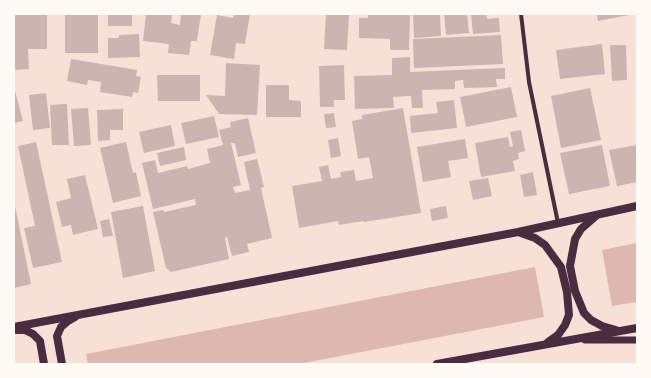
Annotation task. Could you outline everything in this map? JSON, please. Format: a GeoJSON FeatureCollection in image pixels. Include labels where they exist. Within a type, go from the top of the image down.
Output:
{"type":"FeatureCollection","features":[{"type":"Feature","properties":{"kind":"main road"},"geometry":{"type":"LineString","coordinates":[[14,328],[80,314],[518,232],[637,206]]}},
{"type":"Feature","properties":{"kind":"main road"},"geometry":{"type":"LineString","coordinates":[[598,214],[581,229],[575,239],[570,266],[575,291],[584,313],[591,320],[602,326],[619,331]]}},
{"type":"Feature","properties":{"kind":"main road"},"geometry":{"type":"LineString","coordinates":[[518,232],[534,238],[545,245],[561,266],[567,292],[569,315],[558,335],[545,344]]}},
{"type":"Feature","properties":{"kind":"main road"},"geometry":{"type":"LineString","coordinates":[[62,364],[57,336],[61,327],[80,314]]}},
{"type":"Feature","properties":{"kind":"main road"},"geometry":{"type":"LineString","coordinates":[[14,328],[25,330],[33,334],[40,341],[44,364]]}},
{"type":"Feature","properties":{"kind":"main road"},"geometry":{"type":"LineString","coordinates":[[437,364],[637,328]]}},
{"type":"Feature","properties":{"kind":"street"},"geometry":{"type":"LineString","coordinates":[[521,14],[529,82],[558,223]]}},
{"type":"Feature","properties":{"kind":"street"},"geometry":{"type":"LineString","coordinates":[[567,340],[637,340]]}},
{"type":"Feature","properties":{"kind":"shaded area"},"geometry":{"type":"Polygon","coordinates":[[[637,243],[637,302],[612,306],[602,250],[637,243]]]}},
{"type":"Feature","properties":{"kind":"shaded area"},"geometry":{"type":"Polygon","coordinates":[[[535,267],[544,317],[299,364],[88,364],[86,354],[535,267]]]}},
{"type":"Feature","properties":{"kind":"building"},"geometry":{"type":"Polygon","coordinates":[[[14,14],[47,14],[47,49],[28,49],[29,69],[14,70],[14,14]]]}},
{"type":"Feature","properties":{"kind":"building"},"geometry":{"type":"Polygon","coordinates":[[[65,14],[98,14],[98,53],[65,53],[65,14]]]}},
{"type":"Feature","properties":{"kind":"building"},"geometry":{"type":"Polygon","coordinates":[[[108,14],[132,14],[132,26],[108,26],[108,14]]]}},
{"type":"Feature","properties":{"kind":"building"},"geometry":{"type":"Polygon","coordinates":[[[146,14],[172,15],[171,23],[180,25],[181,14],[201,14],[197,41],[191,41],[189,55],[168,53],[169,44],[143,41],[146,14]]]}},
{"type":"Feature","properties":{"kind":"building"},"geometry":{"type":"Polygon","coordinates":[[[234,14],[250,14],[245,44],[236,43],[234,59],[210,55],[217,15],[233,18],[234,14]]]}},
{"type":"Feature","properties":{"kind":"building"},"geometry":{"type":"Polygon","coordinates":[[[326,14],[349,14],[347,50],[324,49],[326,14]]]}},
{"type":"Feature","properties":{"kind":"building"},"geometry":{"type":"Polygon","coordinates":[[[368,14],[410,14],[409,50],[390,50],[390,39],[359,38],[359,18],[368,18],[368,14]]]}},
{"type":"Feature","properties":{"kind":"building"},"geometry":{"type":"Polygon","coordinates":[[[413,14],[440,14],[441,36],[414,38],[413,14]]]}},
{"type":"Feature","properties":{"kind":"building"},"geometry":{"type":"Polygon","coordinates":[[[444,14],[467,14],[469,33],[446,35],[444,14]]]}},
{"type":"Feature","properties":{"kind":"building"},"geometry":{"type":"Polygon","coordinates":[[[471,14],[486,14],[487,19],[499,18],[500,32],[473,34],[471,14]]]}},
{"type":"Feature","properties":{"kind":"building"},"geometry":{"type":"Polygon","coordinates":[[[597,14],[629,14],[629,15],[598,21],[597,14]]]}},
{"type":"Feature","properties":{"kind":"building"},"geometry":{"type":"Polygon","coordinates":[[[139,34],[140,57],[108,58],[108,38],[119,38],[119,35],[139,34]]]}},
{"type":"Feature","properties":{"kind":"building"},"geometry":{"type":"Polygon","coordinates":[[[501,35],[503,64],[414,68],[413,39],[501,35]]]}},
{"type":"Feature","properties":{"kind":"building"},"geometry":{"type":"Polygon","coordinates":[[[602,44],[605,74],[560,79],[556,50],[602,44]]]}},
{"type":"Feature","properties":{"kind":"building"},"geometry":{"type":"Polygon","coordinates":[[[610,45],[626,45],[627,80],[612,81],[610,45]]]}},
{"type":"Feature","properties":{"kind":"building"},"geometry":{"type":"Polygon","coordinates":[[[410,57],[410,72],[505,68],[505,79],[496,79],[497,87],[464,88],[463,80],[455,81],[455,89],[422,90],[423,108],[412,108],[411,96],[393,97],[394,108],[355,109],[354,76],[392,75],[392,58],[410,57]]]}},
{"type":"Feature","properties":{"kind":"building"},"geometry":{"type":"Polygon","coordinates":[[[71,59],[137,70],[136,76],[141,77],[138,93],[133,92],[132,97],[100,92],[101,82],[88,80],[87,85],[67,81],[71,59]]]}},
{"type":"Feature","properties":{"kind":"building"},"geometry":{"type":"Polygon","coordinates":[[[226,63],[260,65],[257,115],[219,114],[206,95],[225,96],[226,63]]]}},
{"type":"Feature","properties":{"kind":"building"},"geometry":{"type":"Polygon","coordinates":[[[344,65],[345,100],[334,100],[334,107],[320,107],[319,66],[344,65]]]}},
{"type":"Feature","properties":{"kind":"building"},"geometry":{"type":"Polygon","coordinates":[[[157,75],[200,75],[200,101],[158,101],[157,75]]]}},
{"type":"Feature","properties":{"kind":"building"},"geometry":{"type":"Polygon","coordinates":[[[266,85],[289,85],[289,100],[301,101],[301,117],[266,117],[266,85]]]}},
{"type":"Feature","properties":{"kind":"building"},"geometry":{"type":"Polygon","coordinates":[[[14,87],[23,121],[14,123],[14,87]]]}},
{"type":"Feature","properties":{"kind":"building"},"geometry":{"type":"Polygon","coordinates":[[[511,87],[517,117],[466,127],[460,97],[511,87]]]}},
{"type":"Feature","properties":{"kind":"building"},"geometry":{"type":"Polygon","coordinates":[[[590,88],[601,140],[561,148],[551,96],[590,88]]]}},
{"type":"Feature","properties":{"kind":"building"},"geometry":{"type":"Polygon","coordinates":[[[46,93],[50,128],[33,130],[29,95],[46,93]]]}},
{"type":"Feature","properties":{"kind":"building"},"geometry":{"type":"Polygon","coordinates":[[[454,100],[457,128],[411,133],[410,116],[438,113],[436,102],[454,100]]]}},
{"type":"Feature","properties":{"kind":"building"},"geometry":{"type":"Polygon","coordinates":[[[67,104],[69,145],[52,145],[50,105],[67,104]]]}},
{"type":"Feature","properties":{"kind":"building"},"geometry":{"type":"Polygon","coordinates":[[[88,108],[91,145],[74,146],[71,109],[88,108]]]}},
{"type":"Feature","properties":{"kind":"building"},"geometry":{"type":"Polygon","coordinates":[[[403,108],[421,213],[339,225],[338,221],[299,228],[292,186],[322,181],[319,167],[328,165],[331,179],[341,177],[340,172],[354,170],[356,181],[373,178],[369,157],[358,159],[352,121],[362,119],[362,115],[403,108]]]}},
{"type":"Feature","properties":{"kind":"building"},"geometry":{"type":"Polygon","coordinates":[[[123,109],[123,130],[110,130],[110,140],[98,141],[97,110],[123,109]]]}},
{"type":"Feature","properties":{"kind":"building"},"geometry":{"type":"Polygon","coordinates":[[[334,113],[336,127],[326,128],[324,114],[334,113]]]}},
{"type":"Feature","properties":{"kind":"building"},"geometry":{"type":"Polygon","coordinates":[[[214,116],[219,137],[186,144],[181,123],[214,116]]]}},
{"type":"Feature","properties":{"kind":"building"},"geometry":{"type":"Polygon","coordinates":[[[248,118],[256,153],[238,157],[235,143],[231,143],[241,185],[233,187],[235,193],[250,190],[244,162],[257,159],[264,187],[261,188],[272,238],[247,244],[249,252],[232,256],[227,237],[225,238],[229,259],[171,272],[166,268],[153,212],[163,210],[164,212],[196,205],[195,199],[153,209],[142,163],[155,160],[158,173],[187,166],[188,169],[210,163],[207,149],[223,145],[219,130],[231,127],[230,122],[248,118]]]}},
{"type":"Feature","properties":{"kind":"building"},"geometry":{"type":"Polygon","coordinates":[[[171,125],[175,146],[144,153],[139,132],[171,125]]]}},
{"type":"Feature","properties":{"kind":"building"},"geometry":{"type":"Polygon","coordinates":[[[521,130],[525,151],[518,153],[519,159],[513,161],[515,171],[481,177],[475,143],[508,137],[510,147],[513,146],[510,132],[521,130]]]}},
{"type":"Feature","properties":{"kind":"building"},"geometry":{"type":"Polygon","coordinates":[[[338,138],[341,156],[331,158],[328,140],[338,138]]]}},
{"type":"Feature","properties":{"kind":"building"},"geometry":{"type":"Polygon","coordinates":[[[465,139],[468,158],[448,161],[451,177],[423,182],[417,147],[465,139]]]}},
{"type":"Feature","properties":{"kind":"building"},"geometry":{"type":"Polygon","coordinates":[[[36,142],[62,262],[33,268],[24,228],[35,226],[18,146],[36,142]]]}},
{"type":"Feature","properties":{"kind":"building"},"geometry":{"type":"Polygon","coordinates":[[[126,142],[133,173],[136,172],[141,196],[113,203],[100,148],[126,142]]]}},
{"type":"Feature","properties":{"kind":"building"},"geometry":{"type":"Polygon","coordinates":[[[602,145],[610,186],[569,194],[560,153],[602,145]]]}},
{"type":"Feature","properties":{"kind":"building"},"geometry":{"type":"Polygon","coordinates":[[[637,145],[637,182],[617,186],[609,150],[637,145]]]}},
{"type":"Feature","properties":{"kind":"building"},"geometry":{"type":"Polygon","coordinates":[[[184,147],[186,160],[160,166],[157,153],[184,147]]]}},
{"type":"Feature","properties":{"kind":"building"},"geometry":{"type":"Polygon","coordinates":[[[533,172],[537,195],[524,197],[520,175],[533,172]]]}},
{"type":"Feature","properties":{"kind":"building"},"geometry":{"type":"Polygon","coordinates":[[[85,175],[98,229],[73,235],[71,225],[62,227],[56,202],[71,198],[67,179],[85,175]]]}},
{"type":"Feature","properties":{"kind":"building"},"geometry":{"type":"Polygon","coordinates":[[[488,178],[492,196],[473,200],[469,181],[488,178]]]}},
{"type":"Feature","properties":{"kind":"building"},"geometry":{"type":"Polygon","coordinates":[[[14,201],[31,284],[14,288],[14,201]]]}},
{"type":"Feature","properties":{"kind":"building"},"geometry":{"type":"Polygon","coordinates":[[[143,206],[155,271],[123,278],[111,212],[143,206]]]}},
{"type":"Feature","properties":{"kind":"building"},"geometry":{"type":"Polygon","coordinates":[[[446,206],[448,218],[432,221],[430,209],[446,206]]]}},
{"type":"Feature","properties":{"kind":"building"},"geometry":{"type":"Polygon","coordinates":[[[109,219],[113,236],[103,237],[100,221],[109,219]]]}}]}
